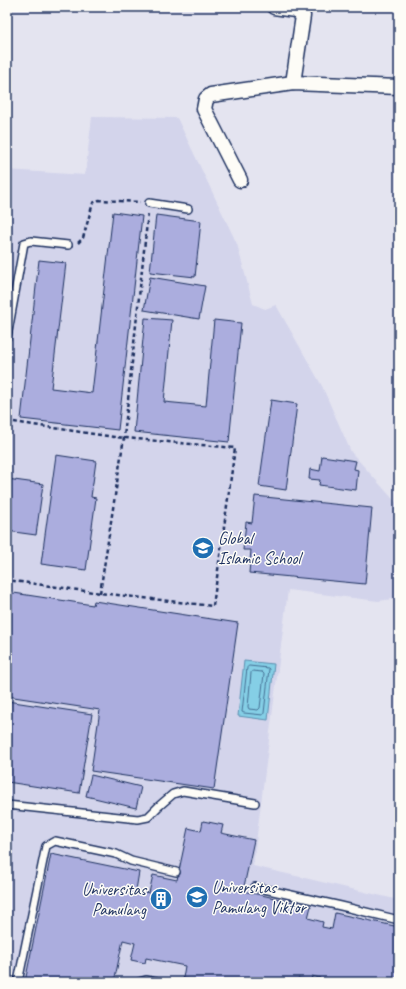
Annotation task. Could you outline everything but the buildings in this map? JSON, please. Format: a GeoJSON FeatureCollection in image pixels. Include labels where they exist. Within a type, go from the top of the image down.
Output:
{"type":"FeatureCollection","features":[{"type":"Feature","properties":{"kind":"street"},"geometry":{"type":"LineString","coordinates":[[274,7],[295,10],[303,16],[293,83]]}},
{"type":"Feature","properties":{"kind":"street"},"geometry":{"type":"LineString","coordinates":[[240,180],[204,109],[206,99],[211,95],[293,83],[399,87]]}},
{"type":"Feature","properties":{"kind":"lane"},"geometry":{"type":"LineString","coordinates":[[149,203],[188,209]]}},
{"type":"Feature","properties":{"kind":"lane"},"geometry":{"type":"LineString","coordinates":[[7,337],[24,243],[31,240],[68,245]]}},
{"type":"Feature","properties":{"kind":"lane"},"geometry":{"type":"LineString","coordinates":[[7,805],[138,819],[148,817],[158,806],[173,794],[183,791],[255,803]]}},
{"type":"Feature","properties":{"kind":"lane"},"geometry":{"type":"LineString","coordinates":[[18,982],[46,846],[55,841],[116,854],[132,861],[176,872]]}},
{"type":"Feature","properties":{"kind":"lane"},"geometry":{"type":"LineString","coordinates":[[255,887],[399,920]]}},
{"type":"Feature","properties":{"kind":"lane"},"geometry":{"type":"LineString","coordinates":[[139,982],[146,980],[156,982]]}},
{"type":"Feature","properties":{"kind":"path"},"geometry":{"type":"LineString","coordinates":[[68,245],[78,243],[83,238],[93,203],[99,200],[149,203],[124,437],[100,594]]}},
{"type":"Feature","properties":{"kind":"path"},"geometry":{"type":"LineString","coordinates":[[7,421],[114,437],[235,448],[214,606],[100,594],[7,580]]}},
{"type":"Feature","properties":{"kind":"shaded area","name":"Global Islamic School"},"geometry":{"type":"Polygon","coordinates":[[[92,117],[177,118],[237,244],[253,304],[265,309],[276,305],[322,386],[351,452],[399,506],[399,598],[378,601],[288,590],[253,866],[399,900],[399,982],[7,982],[7,170],[85,175],[92,117]]]}},
{"type":"Feature","properties":{"kind":"water"},"geometry":{"type":"Polygon","coordinates":[[[244,661],[274,664],[268,720],[238,716],[244,661]]]}},
{"type":"Feature","properties":{"kind":"place","name":"Global Islamic School"},"geometry":{"type":"Point","coordinates":[203,548]}},
{"type":"Feature","properties":{"kind":"place","name":"Universitas Pamulang Viktor"},"geometry":{"type":"Point","coordinates":[197,897]}},
{"type":"Feature","properties":{"kind":"place","name":"Universitas Pamulang"},"geometry":{"type":"Point","coordinates":[161,899]}}]}
